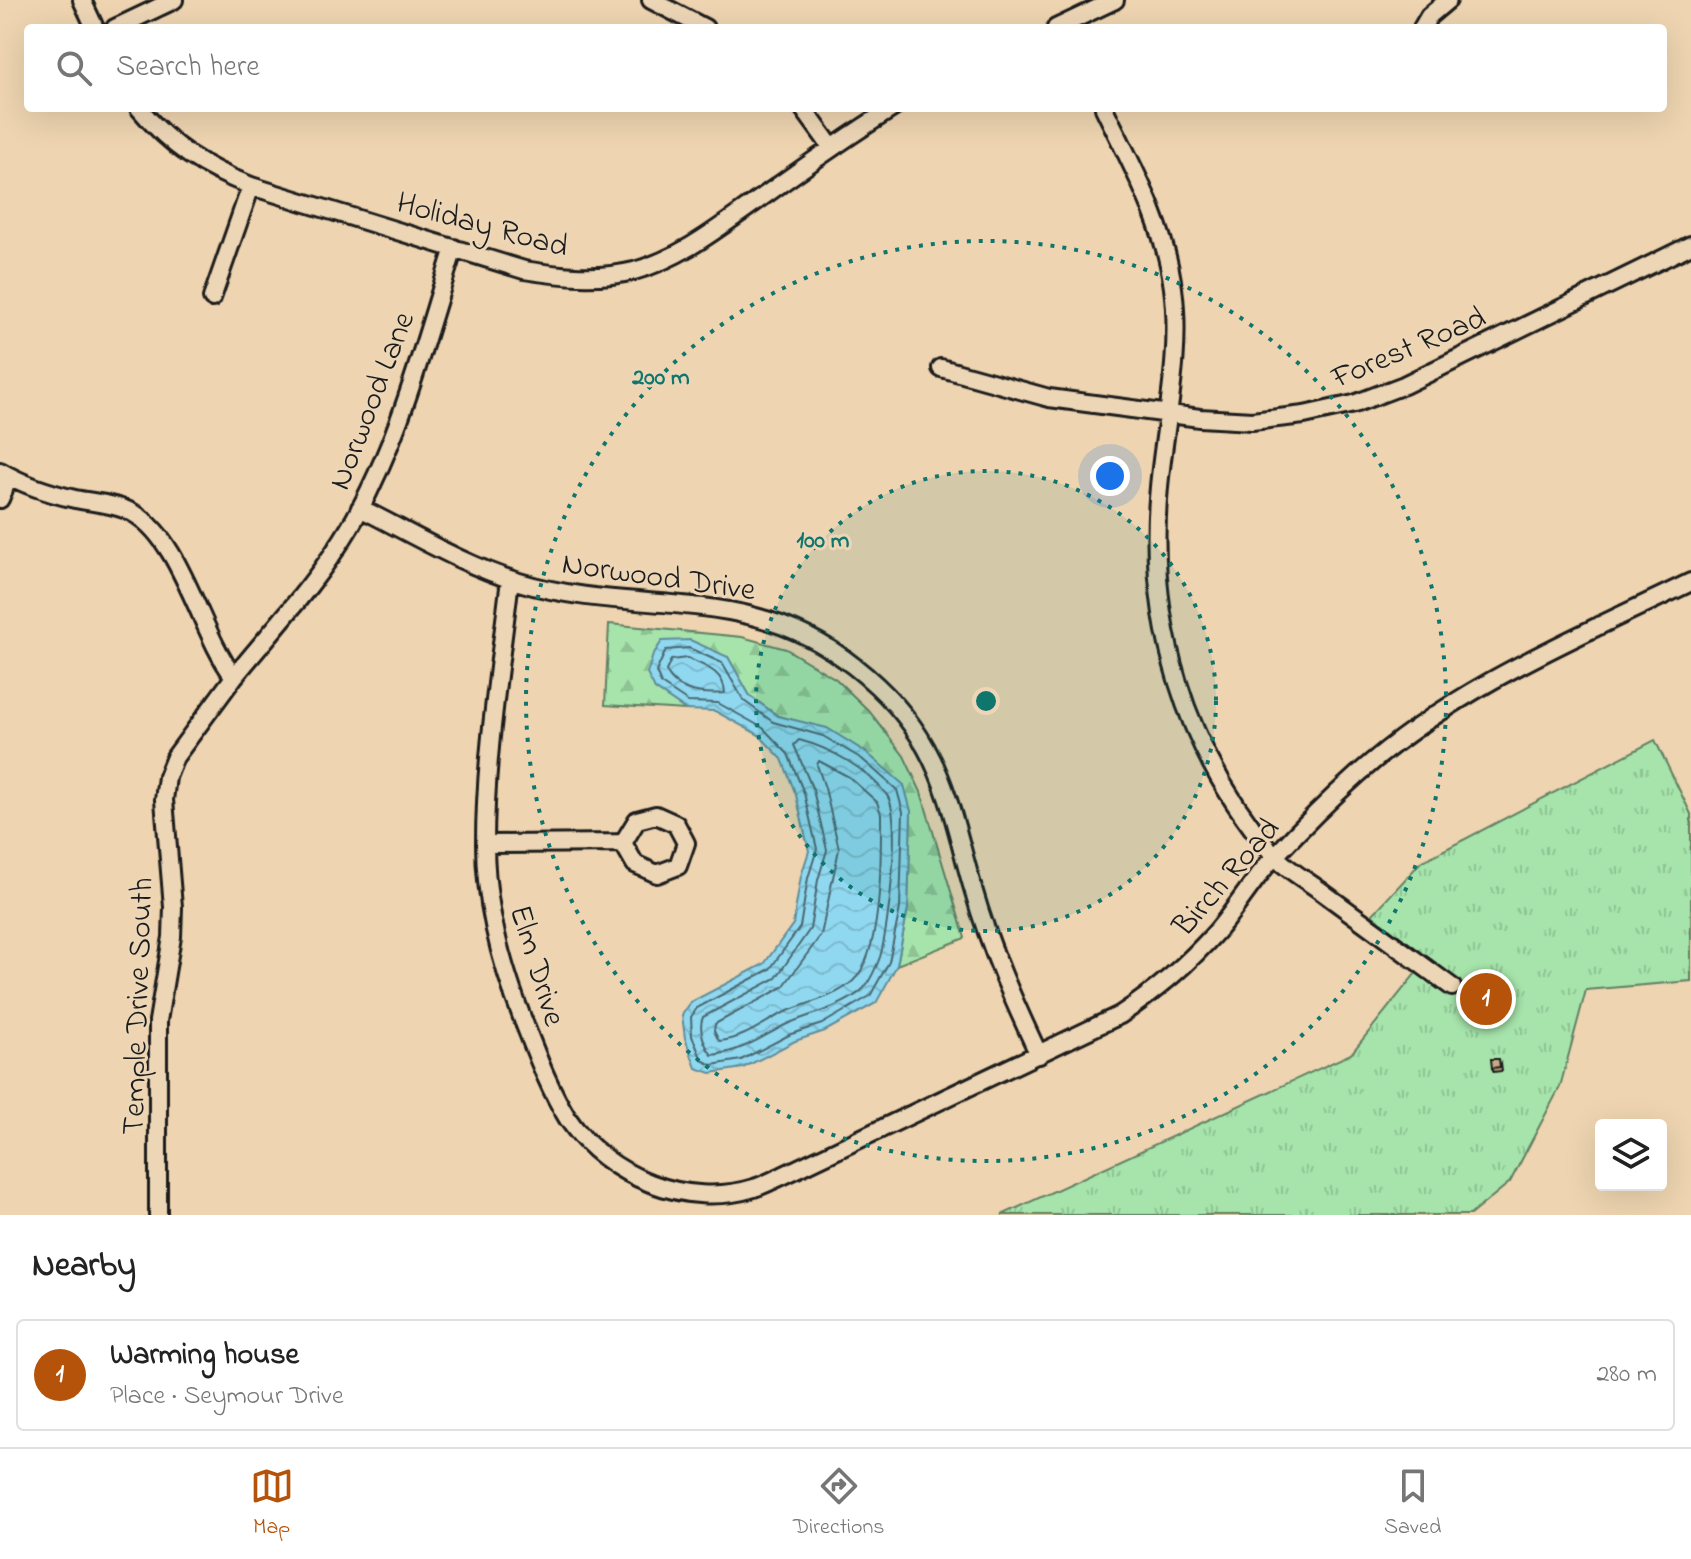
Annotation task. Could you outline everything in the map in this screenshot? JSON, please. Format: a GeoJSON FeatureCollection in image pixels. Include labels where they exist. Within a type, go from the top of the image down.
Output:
{"type":"FeatureCollection","features":[{"type":"Feature","properties":{"kind":"street"},"geometry":{"type":"LineString","coordinates":[[82,0],[93,24]]}},
{"type":"Feature","properties":{"kind":"street"},"geometry":{"type":"LineString","coordinates":[[123,24],[174,0]]}},
{"type":"Feature","properties":{"kind":"street"},"geometry":{"type":"LineString","coordinates":[[651,0],[697,24]]}},
{"type":"Feature","properties":{"kind":"street"},"geometry":{"type":"LineString","coordinates":[[1068,24],[1115,0]]}},
{"type":"Feature","properties":{"kind":"street"},"geometry":{"type":"LineString","coordinates":[[1424,24],[1448,0]]}},
{"type":"Feature","properties":{"kind":"street","name":"Holiday Road"},"geometry":{"type":"LineString","coordinates":[[142,112],[184,153],[215,172],[251,186],[524,270],[560,276],[597,277],[633,271],[669,259],[700,241],[887,112]]}},
{"type":"Feature","properties":{"kind":"street"},"geometry":{"type":"LineString","coordinates":[[806,112],[832,148]]}},
{"type":"Feature","properties":{"kind":"street"},"geometry":{"type":"LineString","coordinates":[[1106,112],[1146,195],[1163,241],[1173,288],[1176,336],[1155,544],[1158,599],[1168,655],[1186,708],[1208,759],[1274,856],[1452,987]]}},
{"type":"Feature","properties":{"kind":"street"},"geometry":{"type":"LineString","coordinates":[[212,298],[251,186]]}},
{"type":"Feature","properties":{"kind":"street","name":"Forest Road"},"geometry":{"type":"LineString","coordinates":[[941,368],[1049,398],[1169,414],[1252,421],[1304,415],[1354,404],[1404,385],[1691,245]]}},
{"type":"Feature","properties":{"kind":"street","name":"Norwood Lane"},"geometry":{"type":"LineString","coordinates":[[234,677],[314,580],[378,474],[401,414],[454,248]]}},
{"type":"Feature","properties":{"kind":"street"},"geometry":{"type":"LineString","coordinates":[[0,499],[5,474],[42,491],[134,513],[168,548],[220,659],[234,677]]}},
{"type":"Feature","properties":{"kind":"street","name":"Norwood Drive"},"geometry":{"type":"LineString","coordinates":[[360,508],[480,569],[510,579],[561,592],[730,609],[769,619],[807,634],[875,682],[902,712],[925,747],[942,784],[997,961],[1039,1055]]}},
{"type":"Feature","properties":{"kind":"street","name":"Elm Drive"},"geometry":{"type":"LineString","coordinates":[[510,579],[488,769],[485,844],[495,933],[510,985],[555,1095],[569,1120],[587,1142],[609,1161],[659,1186],[690,1193],[722,1194],[782,1176]]}},
{"type":"Feature","properties":{"kind":"street","name":"Birch Road"},"geometry":{"type":"LineString","coordinates":[[782,1176],[1120,1015],[1155,991],[1188,962],[1217,931],[1274,856],[1357,775],[1412,731],[1469,692],[1530,659],[1691,582]]}},
{"type":"Feature","properties":{"kind":"street","name":"Temple Drive South"},"geometry":{"type":"LineString","coordinates":[[158,1215],[158,1021],[172,937],[173,907],[164,800],[175,757],[234,677]]}},
{"type":"Feature","properties":{"kind":"street"},"geometry":{"type":"LineString","coordinates":[[485,844],[623,843]]}},
{"type":"Feature","properties":{"kind":"green space"},"geometry":{"type":"Polygon","coordinates":[[[609,624],[742,637],[786,649],[836,679],[869,711],[904,756],[921,792],[965,938],[897,965],[908,908],[911,811],[867,753],[827,729],[778,716],[750,696],[728,657],[655,689],[686,710],[605,705],[609,624]]]}},
{"type":"Feature","properties":{"kind":"green space"},"geometry":{"type":"Polygon","coordinates":[[[1655,740],[1691,814],[1691,981],[1586,990],[1560,1087],[1510,1182],[1470,1215],[1002,1215],[1351,1054],[1428,958],[1372,915],[1421,862],[1655,740]]]}},
{"type":"Feature","properties":{"kind":"water"},"geometry":{"type":"Polygon","coordinates":[[[690,640],[728,657],[750,696],[778,716],[827,728],[867,753],[904,785],[911,811],[908,908],[897,965],[876,1003],[825,1031],[795,1041],[743,1068],[711,1073],[696,1068],[685,1038],[682,1015],[691,1002],[764,964],[793,924],[801,876],[809,851],[796,795],[782,759],[759,735],[715,711],[686,710],[655,689],[647,674],[653,655],[662,641],[690,640]]]}},
{"type":"Feature","properties":{"kind":"building"},"geometry":{"type":"Polygon","coordinates":[[[1481,978],[1495,989],[1485,1003],[1471,991],[1481,978]]]}},
{"type":"Feature","properties":{"kind":"building"},"geometry":{"type":"Polygon","coordinates":[[[1491,1059],[1499,1059],[1500,1067],[1492,1068],[1491,1059]]]}},
{"type":"Feature","properties":{"kind":"place","name":"Warming house"},"geometry":{"type":"Point","coordinates":[1486,999]}}]}
